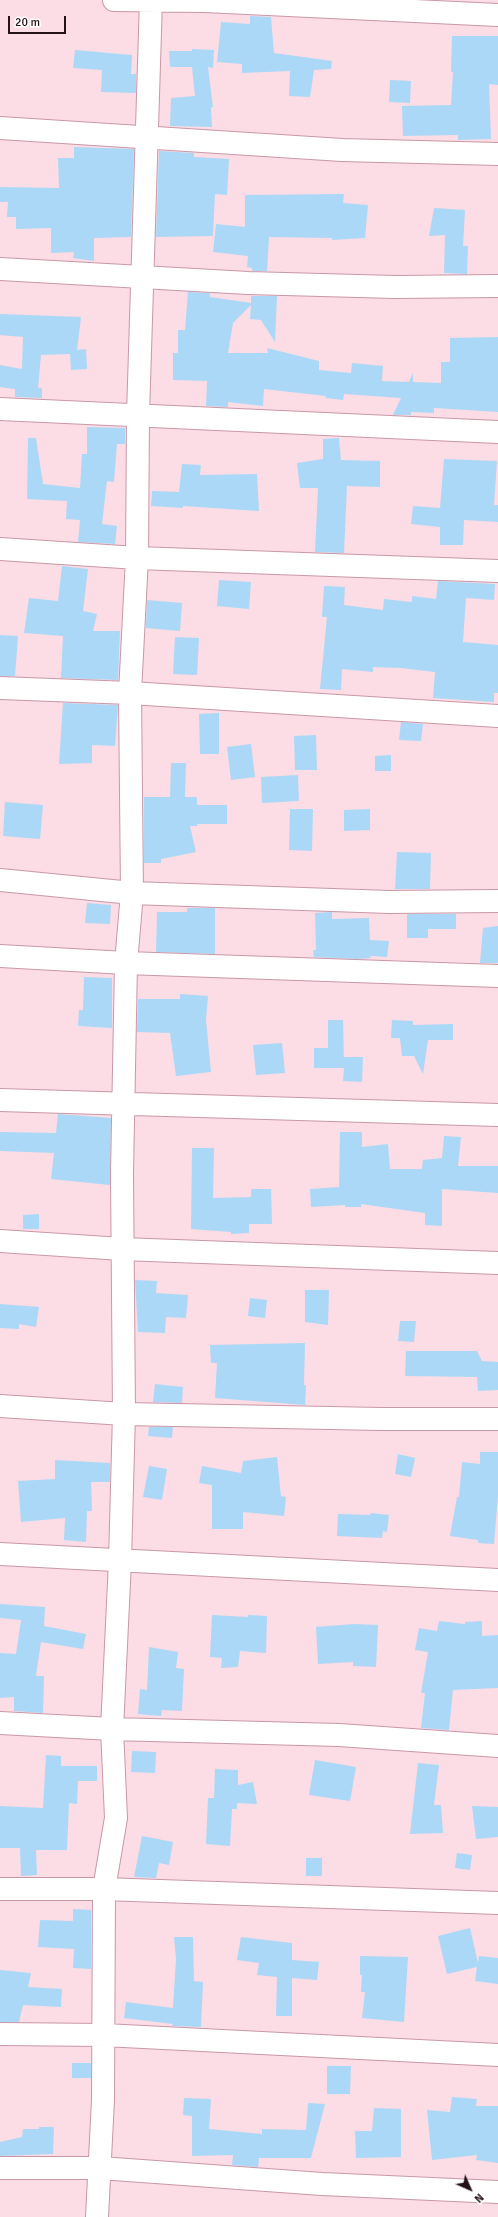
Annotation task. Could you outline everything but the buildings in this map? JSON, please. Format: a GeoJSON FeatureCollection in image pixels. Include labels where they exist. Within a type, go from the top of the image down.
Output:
{"type":"FeatureCollection","features":[{"type":"Feature","properties":{"kind":"street"},"geometry":{"type":"LineString","coordinates":[[114,0],[205,1],[498,15]]}},
{"type":"Feature","properties":{"kind":"street"},"geometry":{"type":"LineString","coordinates":[[97,2217],[104,2036],[104,1889],[116,1818],[112,1729],[120,1562],[124,1414],[122,1249],[126,964],[132,893],[130,693],[137,558],[138,415],[151,1]]}},
{"type":"Feature","properties":{"kind":"street"},"geometry":{"type":"LineString","coordinates":[[0,128],[147,139],[342,150],[498,154]]}},
{"type":"Feature","properties":{"kind":"street"},"geometry":{"type":"LineString","coordinates":[[0,269],[248,283],[395,287],[498,286]]}},
{"type":"Feature","properties":{"kind":"street"},"geometry":{"type":"LineString","coordinates":[[0,409],[498,432]]}},
{"type":"Feature","properties":{"kind":"street"},"geometry":{"type":"LineString","coordinates":[[0,549],[137,558],[498,571]]}},
{"type":"Feature","properties":{"kind":"street"},"geometry":{"type":"LineString","coordinates":[[0,688],[130,693],[498,716]]}},
{"type":"Feature","properties":{"kind":"street"},"geometry":{"type":"LineString","coordinates":[[0,880],[132,893],[389,902],[498,901]]}},
{"type":"Feature","properties":{"kind":"street"},"geometry":{"type":"LineString","coordinates":[[0,956],[126,964],[498,976]]}},
{"type":"Feature","properties":{"kind":"street"},"geometry":{"type":"LineString","coordinates":[[0,1100],[124,1105],[498,1115]]}},
{"type":"Feature","properties":{"kind":"street"},"geometry":{"type":"LineString","coordinates":[[0,1241],[122,1249],[498,1263]]}},
{"type":"Feature","properties":{"kind":"street"},"geometry":{"type":"LineString","coordinates":[[0,1406],[124,1414],[381,1420],[498,1419]]}},
{"type":"Feature","properties":{"kind":"street"},"geometry":{"type":"LineString","coordinates":[[0,1554],[120,1562],[498,1580]]}},
{"type":"Feature","properties":{"kind":"street"},"geometry":{"type":"LineString","coordinates":[[0,1723],[112,1729],[339,1735],[498,1746]]}},
{"type":"Feature","properties":{"kind":"street"},"geometry":{"type":"LineString","coordinates":[[0,1889],[104,1889],[498,1904]]}},
{"type":"Feature","properties":{"kind":"street"},"geometry":{"type":"LineString","coordinates":[[0,2034],[104,2036],[498,2055]]}},
{"type":"Feature","properties":{"kind":"street"},"geometry":{"type":"LineString","coordinates":[[0,2168],[100,2168],[322,2184],[498,2192]]}}]}
